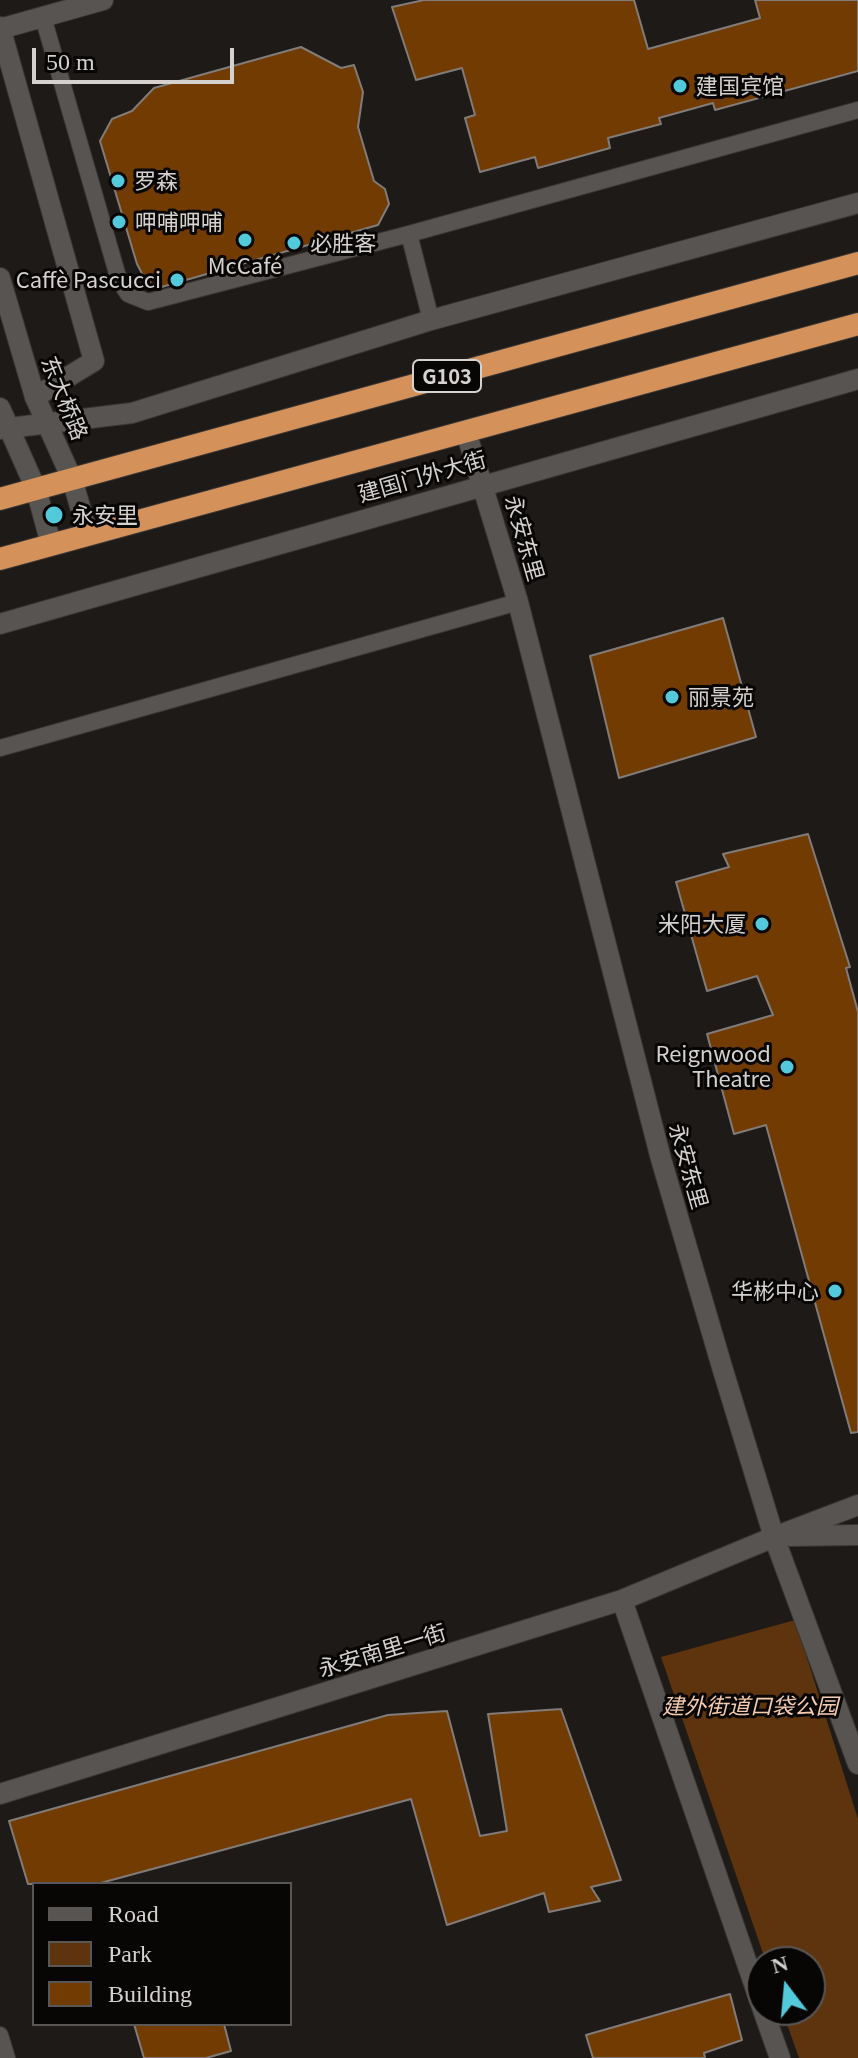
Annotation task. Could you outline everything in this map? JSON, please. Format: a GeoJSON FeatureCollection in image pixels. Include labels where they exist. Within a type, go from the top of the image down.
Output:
{"type":"FeatureCollection","features":[{"type":"Feature","properties":{"kind":"highway","name":"G103"},"geometry":{"type":"LineString","coordinates":[[0,499],[858,263]]}},
{"type":"Feature","properties":{"kind":"highway","name":"建国门外大街"},"geometry":{"type":"LineString","coordinates":[[0,559],[858,324]]}},
{"type":"Feature","properties":{"kind":"street"},"geometry":{"type":"LineString","coordinates":[[35,397],[94,361],[0,28],[103,0]]}},
{"type":"Feature","properties":{"kind":"street"},"geometry":{"type":"LineString","coordinates":[[51,544],[36,489],[3,421],[47,423],[132,413],[431,320],[858,203]]}},
{"type":"Feature","properties":{"kind":"street","name":"东大桥路"},"geometry":{"type":"LineString","coordinates":[[0,278],[35,397],[72,479],[88,534]]}},
{"type":"Feature","properties":{"kind":"street","name":"建国门外大街"},"geometry":{"type":"LineString","coordinates":[[0,624],[858,379]]}},
{"type":"Feature","properties":{"kind":"street","name":"永安东里"},"geometry":{"type":"LineString","coordinates":[[466,432],[518,602],[661,1159],[774,1537],[858,1764]]}},
{"type":"Feature","properties":{"kind":"street","name":"永安南里一街"},"geometry":{"type":"LineString","coordinates":[[0,1794],[622,1600],[858,1505]]}},
{"type":"Feature","properties":{"kind":"street"},"geometry":{"type":"LineString","coordinates":[[774,1537],[858,1535]]}},
{"type":"Feature","properties":{"kind":"street"},"geometry":{"type":"LineString","coordinates":[[622,1600],[746,1961]]}},
{"type":"Feature","properties":{"kind":"street"},"geometry":{"type":"LineString","coordinates":[[768,2026],[780,2058]]}},
{"type":"Feature","properties":{"kind":"lane"},"geometry":{"type":"LineString","coordinates":[[43,17],[119,280],[128,294],[148,302],[409,234],[858,110]]}},
{"type":"Feature","properties":{"kind":"lane"},"geometry":{"type":"LineString","coordinates":[[409,234],[431,320]]}},
{"type":"Feature","properties":{"kind":"lane"},"geometry":{"type":"LineString","coordinates":[[0,748],[518,602]]}},
{"type":"Feature","properties":{"kind":"lane"},"geometry":{"type":"LineString","coordinates":[[0,2035],[7,2058]]}},
{"type":"Feature","properties":{"kind":"green space","name":"建外街道口袋公园"},"geometry":{"type":"Polygon","coordinates":[[[795,1620],[858,1819],[858,2058],[799,2058],[788,2026],[826,2026],[826,1946],[760,1946],[661,1657],[795,1620]]]}},
{"type":"Feature","properties":{"kind":"building","name":"建国宾馆"},"geometry":{"type":"Polygon","coordinates":[[[424,0],[634,0],[648,49],[760,18],[755,0],[858,0],[858,71],[715,110],[713,103],[659,118],[661,124],[608,138],[610,148],[538,168],[535,157],[480,172],[465,118],[475,115],[462,68],[416,80],[392,7],[424,0]]]}},
{"type":"Feature","properties":{"kind":"building"},"geometry":{"type":"Polygon","coordinates":[[[301,47],[341,68],[354,65],[363,92],[358,127],[374,181],[385,189],[389,204],[378,225],[158,288],[146,281],[137,264],[100,141],[112,119],[132,111],[154,88],[301,47]]]}},
{"type":"Feature","properties":{"kind":"building","name":"丽景苑"},"geometry":{"type":"Polygon","coordinates":[[[723,618],[756,737],[619,778],[590,656],[723,618]]]}},
{"type":"Feature","properties":{"kind":"building"},"geometry":{"type":"Polygon","coordinates":[[[808,834],[850,967],[846,968],[858,1012],[858,1432],[851,1433],[766,1125],[734,1134],[707,1034],[773,1015],[757,976],[707,991],[676,882],[729,867],[723,854],[808,834]]]}},
{"type":"Feature","properties":{"kind":"building"},"geometry":{"type":"Polygon","coordinates":[[[561,1709],[621,1880],[591,1887],[600,1901],[549,1912],[544,1893],[447,1925],[411,1799],[104,1882],[28,1884],[9,1821],[388,1715],[447,1711],[480,1836],[507,1831],[488,1714],[561,1709]]]}},
{"type":"Feature","properties":{"kind":"building"},"geometry":{"type":"Polygon","coordinates":[[[730,1994],[742,2040],[704,2053],[705,2058],[593,2058],[586,2035],[730,1994]]]}},
{"type":"Feature","properties":{"kind":"building"},"geometry":{"type":"Polygon","coordinates":[[[135,2026],[225,2026],[231,2051],[206,2058],[144,2058],[135,2026]]]}},
{"type":"Feature","properties":{"kind":"place","name":"建国宾馆"},"geometry":{"type":"Point","coordinates":[680,86]}},
{"type":"Feature","properties":{"kind":"place","name":"罗森"},"geometry":{"type":"Point","coordinates":[118,181]}},
{"type":"Feature","properties":{"kind":"place","name":"呷哺呷哺"},"geometry":{"type":"Point","coordinates":[119,222]}},
{"type":"Feature","properties":{"kind":"place","name":"McCafé"},"geometry":{"type":"Point","coordinates":[245,240]}},
{"type":"Feature","properties":{"kind":"place","name":"必胜客"},"geometry":{"type":"Point","coordinates":[294,243]}},
{"type":"Feature","properties":{"kind":"place","name":"Caffè Pascucci"},"geometry":{"type":"Point","coordinates":[177,280]}},
{"type":"Feature","properties":{"kind":"place","name":"永安里"},"geometry":{"type":"Point","coordinates":[54,515]}},
{"type":"Feature","properties":{"kind":"place","name":"丽景苑"},"geometry":{"type":"Point","coordinates":[672,697]}},
{"type":"Feature","properties":{"kind":"place","name":"米阳大厦"},"geometry":{"type":"Point","coordinates":[762,924]}},
{"type":"Feature","properties":{"kind":"place","name":"Reignwood Theatre"},"geometry":{"type":"Point","coordinates":[787,1067]}},
{"type":"Feature","properties":{"kind":"place","name":"华彬中心"},"geometry":{"type":"Point","coordinates":[835,1291]}}]}
